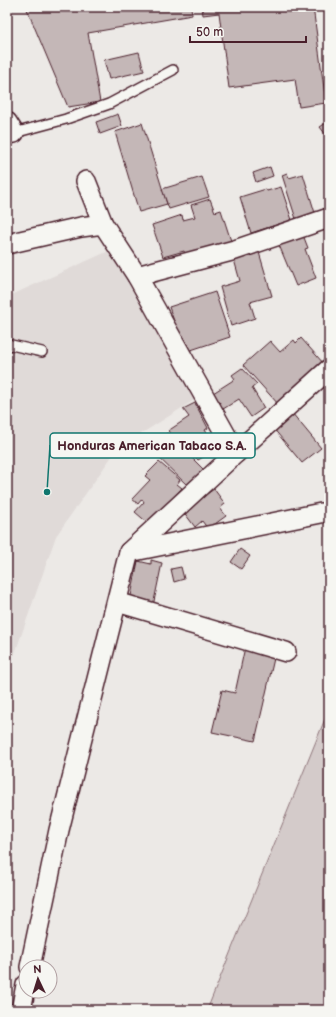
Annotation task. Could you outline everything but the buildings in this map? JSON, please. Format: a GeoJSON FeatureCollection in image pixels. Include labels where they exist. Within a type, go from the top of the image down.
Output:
{"type":"FeatureCollection","features":[{"type":"Feature","properties":{"kind":"street"},"geometry":{"type":"LineString","coordinates":[[86,181],[103,224],[137,276],[236,453]]}},
{"type":"Feature","properties":{"kind":"street"},"geometry":{"type":"LineString","coordinates":[[137,276],[235,250],[329,218]]}},
{"type":"Feature","properties":{"kind":"street"},"geometry":{"type":"LineString","coordinates":[[7,244],[81,227],[103,224]]}},
{"type":"Feature","properties":{"kind":"street"},"geometry":{"type":"LineString","coordinates":[[32,959],[59,830],[129,552],[329,369]]}},
{"type":"Feature","properties":{"kind":"street"},"geometry":{"type":"LineString","coordinates":[[129,552],[321,513]]}},
{"type":"Feature","properties":{"kind":"street"},"geometry":{"type":"LineString","coordinates":[[117,602],[286,652]]}},
{"type":"Feature","properties":{"kind":"street"},"geometry":{"type":"LineString","coordinates":[[21,1010],[23,999]]}},
{"type":"Feature","properties":{"kind":"lane"},"geometry":{"type":"LineString","coordinates":[[9,130],[66,119],[109,104],[173,70]]}},
{"type":"Feature","properties":{"kind":"lane"},"geometry":{"type":"LineString","coordinates":[[7,344],[42,352]]}},
{"type":"Feature","properties":{"kind":"shaded area"},"geometry":{"type":"Polygon","coordinates":[[[111,250],[196,399],[117,449],[56,536],[7,676],[7,297],[111,250]]]}},
{"type":"Feature","properties":{"kind":"shaded area"},"geometry":{"type":"Polygon","coordinates":[[[329,709],[329,1010],[207,1010],[329,709]]]}},
{"type":"Feature","properties":{"kind":"place","name":"Honduras American Tabaco S.A."},"geometry":{"type":"Point","coordinates":[47,492]}}]}
